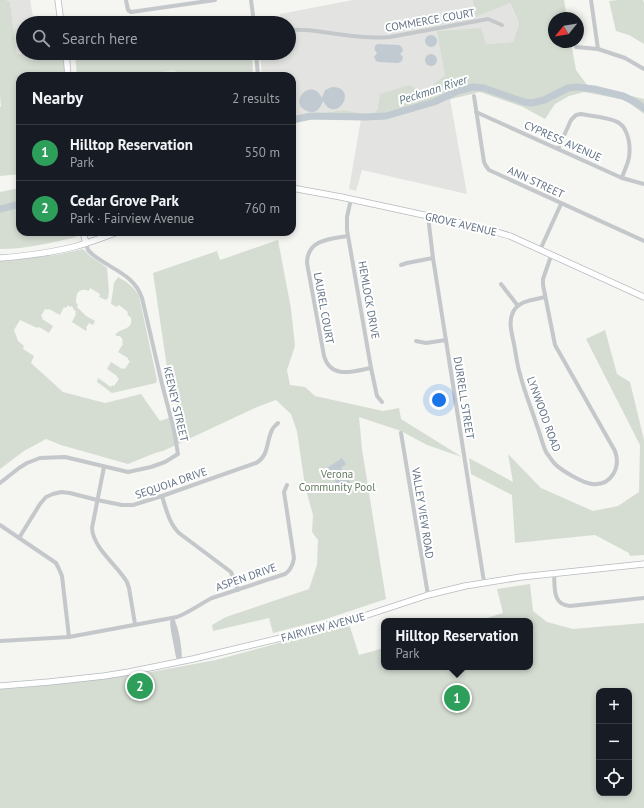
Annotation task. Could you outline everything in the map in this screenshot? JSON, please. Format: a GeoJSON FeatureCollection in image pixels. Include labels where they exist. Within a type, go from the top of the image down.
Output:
{"type":"FeatureCollection","features":[{"type":"Feature","properties":{"kind":"main road"},"geometry":{"type":"LineString","coordinates":[[58,0],[60,16]]}},
{"type":"Feature","properties":{"kind":"main road"},"geometry":{"type":"LineString","coordinates":[[67,60],[68,72]]}},
{"type":"Feature","properties":{"kind":"main road","name":"GROVE AVENUE"},"geometry":{"type":"LineString","coordinates":[[296,189],[351,199],[479,227],[510,236],[551,256],[644,297]]}},
{"type":"Feature","properties":{"kind":"main road"},"geometry":{"type":"LineString","coordinates":[[84,236],[86,243]]}},
{"type":"Feature","properties":{"kind":"main road"},"geometry":{"type":"LineString","coordinates":[[0,258],[65,249],[106,236]]}},
{"type":"Feature","properties":{"kind":"main road","name":"FAIRVIEW AVENUE"},"geometry":{"type":"LineString","coordinates":[[0,686],[93,677],[180,662],[282,637],[347,619],[361,617],[428,595],[484,582],[644,564]]}},
{"type":"Feature","properties":{"kind":"street"},"geometry":{"type":"LineString","coordinates":[[126,0],[128,10],[132,12],[215,0]]}},
{"type":"Feature","properties":{"kind":"street"},"geometry":{"type":"LineString","coordinates":[[168,0],[169,7]]}},
{"type":"Feature","properties":{"kind":"street"},"geometry":{"type":"LineString","coordinates":[[251,0],[253,16]]}},
{"type":"Feature","properties":{"kind":"street"},"geometry":{"type":"LineString","coordinates":[[591,0],[598,49]]}},
{"type":"Feature","properties":{"kind":"street","name":"COMMERCE COURT"},"geometry":{"type":"LineString","coordinates":[[296,30],[382,38],[488,19],[502,25]]}},
{"type":"Feature","properties":{"kind":"street"},"geometry":{"type":"LineString","coordinates":[[584,48],[598,49],[625,58],[644,69]]}},
{"type":"Feature","properties":{"kind":"street"},"geometry":{"type":"LineString","coordinates":[[257,60],[258,72]]}},
{"type":"Feature","properties":{"kind":"street","name":"ANN STREET"},"geometry":{"type":"LineString","coordinates":[[474,96],[484,162],[487,168],[644,241]]}},
{"type":"Feature","properties":{"kind":"street","name":"CYPRESS AVENUE"},"geometry":{"type":"LineString","coordinates":[[476,112],[622,178],[644,184]]}},
{"type":"Feature","properties":{"kind":"street"},"geometry":{"type":"LineString","coordinates":[[558,149],[571,120],[576,115],[581,114],[615,121],[626,131],[630,149],[622,178]]}},
{"type":"Feature","properties":{"kind":"street","name":"HEMLOCK DRIVE"},"geometry":{"type":"LineString","coordinates":[[351,199],[347,222],[348,236],[371,368],[377,396],[382,402]]}},
{"type":"Feature","properties":{"kind":"street"},"geometry":{"type":"LineString","coordinates":[[540,250],[562,204]]}},
{"type":"Feature","properties":{"kind":"street","name":"DURRELL STREET"},"geometry":{"type":"LineString","coordinates":[[428,216],[433,258],[484,582]]}},
{"type":"Feature","properties":{"kind":"street","name":"LAUREL COURT"},"geometry":{"type":"LineString","coordinates":[[348,236],[317,243],[312,247],[307,263],[326,362],[332,368],[340,372],[347,373],[371,368]]}},
{"type":"Feature","properties":{"kind":"street","name":"KEENEY STREET"},"geometry":{"type":"LineString","coordinates":[[0,483],[27,463],[44,457],[65,457],[128,472],[158,465],[178,454],[174,430],[139,290],[128,277],[94,256],[88,250],[86,243]]}},
{"type":"Feature","properties":{"kind":"street","name":"LYNWOOD ROAD"},"geometry":{"type":"LineString","coordinates":[[518,306],[512,313],[510,323],[520,374],[547,452],[555,464],[563,470],[589,484],[602,483],[609,479],[614,473],[617,464],[616,454],[555,345],[543,285],[543,279],[551,256]]}},
{"type":"Feature","properties":{"kind":"street"},"geometry":{"type":"LineString","coordinates":[[401,265],[433,258]]}},
{"type":"Feature","properties":{"kind":"street"},"geometry":{"type":"LineString","coordinates":[[501,284],[518,306],[525,302],[545,297]]}},
{"type":"Feature","properties":{"kind":"street"},"geometry":{"type":"LineString","coordinates":[[416,341],[426,343],[446,340]]}},
{"type":"Feature","properties":{"kind":"street","name":"SEQUOIA DRIVE"},"geometry":{"type":"LineString","coordinates":[[19,538],[40,504],[46,497],[53,494],[61,492],[70,493],[97,500],[129,505],[136,504],[260,461],[265,454],[272,429],[278,423]]}},
{"type":"Feature","properties":{"kind":"street","name":"VALLEY VIEW ROAD"},"geometry":{"type":"LineString","coordinates":[[401,433],[428,595]]}},
{"type":"Feature","properties":{"kind":"street"},"geometry":{"type":"LineString","coordinates":[[104,467],[92,528],[93,536],[127,582],[136,624]]}},
{"type":"Feature","properties":{"kind":"street","name":"ASPEN DRIVE"},"geometry":{"type":"LineString","coordinates":[[0,642],[69,637],[172,618],[186,614],[212,598],[285,574],[292,566],[294,558],[284,492],[287,485]]}},
{"type":"Feature","properties":{"kind":"street"},"geometry":{"type":"LineString","coordinates":[[162,496],[174,528],[232,572],[238,590]]}},
{"type":"Feature","properties":{"kind":"street"},"geometry":{"type":"LineString","coordinates":[[0,525],[56,563],[60,569],[69,637]]}},
{"type":"Feature","properties":{"kind":"street"},"geometry":{"type":"LineString","coordinates":[[554,573],[556,597],[566,606],[644,598]]}},
{"type":"Feature","properties":{"kind":"street"},"geometry":{"type":"LineString","coordinates":[[172,618],[173,631],[180,662]]}},
{"type":"Feature","properties":{"kind":"shaded area"},"geometry":{"type":"Polygon","coordinates":[[[6,0],[30,0],[33,16],[16,16],[16,47],[10,2],[6,0]]]}},
{"type":"Feature","properties":{"kind":"shaded area"},"geometry":{"type":"Polygon","coordinates":[[[353,0],[476,0],[479,16],[509,2],[519,23],[513,42],[486,44],[423,93],[378,109],[371,115],[344,110],[296,116],[296,72],[262,72],[261,60],[296,60],[296,16],[280,16],[280,14],[353,0]]]}},
{"type":"Feature","properties":{"kind":"shaded area"},"geometry":{"type":"Polygon","coordinates":[[[431,35],[435,37],[437,41],[435,45],[431,47],[427,45],[425,41],[427,37],[431,35]]]}},
{"type":"Feature","properties":{"kind":"shaded area"},"geometry":{"type":"Polygon","coordinates":[[[378,44],[401,46],[403,50],[400,54],[403,57],[402,61],[398,63],[376,61],[374,57],[377,53],[374,48],[378,44]]]}},
{"type":"Feature","properties":{"kind":"shaded area"},"geometry":{"type":"Polygon","coordinates":[[[431,54],[435,56],[437,60],[435,64],[431,66],[427,64],[425,60],[427,56],[431,54]]]}},
{"type":"Feature","properties":{"kind":"shaded area"},"geometry":{"type":"Polygon","coordinates":[[[174,70],[176,72],[162,72],[174,70]]]}},
{"type":"Feature","properties":{"kind":"shaded area"},"geometry":{"type":"Polygon","coordinates":[[[332,87],[340,89],[344,93],[345,98],[339,108],[328,108],[323,101],[318,109],[312,112],[303,109],[300,105],[301,95],[304,92],[313,90],[318,92],[322,98],[325,90],[332,87]]]}},
{"type":"Feature","properties":{"kind":"shaded area"},"geometry":{"type":"Polygon","coordinates":[[[444,99],[450,99],[467,194],[362,170],[356,191],[349,189],[361,119],[444,99]]]}},
{"type":"Feature","properties":{"kind":"shaded area"},"geometry":{"type":"Polygon","coordinates":[[[342,458],[346,464],[341,468],[352,485],[341,491],[327,468],[342,458]]]}},
{"type":"Feature","properties":{"kind":"green space"},"geometry":{"type":"Polygon","coordinates":[[[0,0],[6,0],[10,2],[16,47],[16,60],[63,60],[65,72],[16,72],[16,174],[0,176],[0,0]]]}},
{"type":"Feature","properties":{"kind":"green space"},"geometry":{"type":"Polygon","coordinates":[[[473,0],[564,0],[566,12],[548,12],[548,48],[572,48],[576,70],[587,85],[644,99],[644,114],[625,100],[584,92],[569,96],[555,104],[545,119],[523,107],[480,92],[447,100],[441,100],[383,119],[310,119],[296,122],[296,116],[344,110],[371,115],[378,109],[380,94],[409,85],[423,93],[445,75],[437,31],[481,28],[486,44],[513,42],[519,23],[510,3],[476,17],[473,0]]]}},
{"type":"Feature","properties":{"kind":"green space"},"geometry":{"type":"Polygon","coordinates":[[[643,0],[644,44],[629,35],[616,31],[609,1],[643,0]]]}},
{"type":"Feature","properties":{"kind":"green space"},"geometry":{"type":"Polygon","coordinates":[[[76,60],[252,60],[253,72],[176,72],[174,70],[162,72],[77,72],[76,60]]]}},
{"type":"Feature","properties":{"kind":"green space"},"geometry":{"type":"Polygon","coordinates":[[[16,189],[16,236],[76,237],[29,247],[0,249],[0,192],[16,189]]]}},
{"type":"Feature","properties":{"kind":"green space","name":"Verona Community Pool"},"geometry":{"type":"Polygon","coordinates":[[[278,240],[291,309],[295,346],[287,370],[290,385],[305,387],[315,396],[383,411],[399,408],[401,419],[462,457],[427,445],[401,431],[359,417],[362,449],[386,599],[323,620],[273,633],[269,618],[213,631],[212,625],[226,617],[309,589],[317,565],[318,540],[312,532],[313,515],[305,486],[297,431],[291,414],[276,400],[257,407],[163,451],[128,464],[61,445],[46,439],[24,451],[0,469],[0,261],[56,255],[83,249],[107,268],[109,291],[108,298],[106,300],[99,297],[100,294],[90,288],[89,291],[80,290],[77,294],[77,307],[86,316],[95,321],[93,325],[89,323],[86,331],[72,322],[76,311],[72,306],[70,307],[68,305],[66,308],[64,307],[60,315],[49,309],[45,309],[41,316],[43,318],[42,319],[53,326],[49,333],[39,327],[37,328],[20,320],[14,330],[18,341],[24,346],[23,349],[34,356],[31,363],[63,392],[105,403],[141,394],[160,421],[180,414],[168,374],[153,273],[217,251],[220,260],[278,240]]]}},
{"type":"Feature","properties":{"kind":"green space"},"geometry":{"type":"Polygon","coordinates":[[[118,277],[130,285],[139,296],[157,380],[156,383],[112,393],[97,382],[98,378],[111,387],[112,385],[114,386],[119,379],[107,369],[111,362],[122,369],[125,369],[130,361],[118,352],[123,344],[123,340],[120,336],[115,335],[128,327],[131,322],[131,318],[127,314],[128,312],[119,305],[117,307],[111,304],[114,283],[118,277]]]}},
{"type":"Feature","properties":{"kind":"green space"},"geometry":{"type":"Polygon","coordinates":[[[605,330],[617,374],[630,382],[644,440],[644,555],[630,556],[629,553],[595,535],[515,543],[512,495],[471,474],[469,458],[513,482],[508,454],[541,488],[593,511],[618,506],[639,492],[640,445],[586,339],[605,330]]]}},
{"type":"Feature","properties":{"kind":"green space"},"geometry":{"type":"Polygon","coordinates":[[[530,584],[533,611],[547,622],[573,629],[644,623],[644,808],[0,808],[0,689],[76,682],[151,672],[216,660],[349,624],[359,655],[381,649],[381,670],[533,670],[533,618],[487,618],[503,613],[497,589],[530,584]]]}},
{"type":"Feature","properties":{"kind":"waterway","name":"Peckman River"},"geometry":{"type":"LineString","coordinates":[[296,119],[311,116],[386,116],[434,102],[458,91],[473,87],[484,88],[524,102],[532,103],[544,100],[568,88],[577,87],[594,89],[623,96],[644,108]]}},
{"type":"Feature","properties":{"kind":"waterway","name":"Peckman River"},"geometry":{"type":"LineString","coordinates":[[0,209],[16,205]]}},
{"type":"Feature","properties":{"kind":"place","name":"Cedar Grove Park"},"geometry":{"type":"Point","coordinates":[140,686]}},
{"type":"Feature","properties":{"kind":"place","name":"Hilltop Reservation"},"geometry":{"type":"Point","coordinates":[457,698]}}]}
